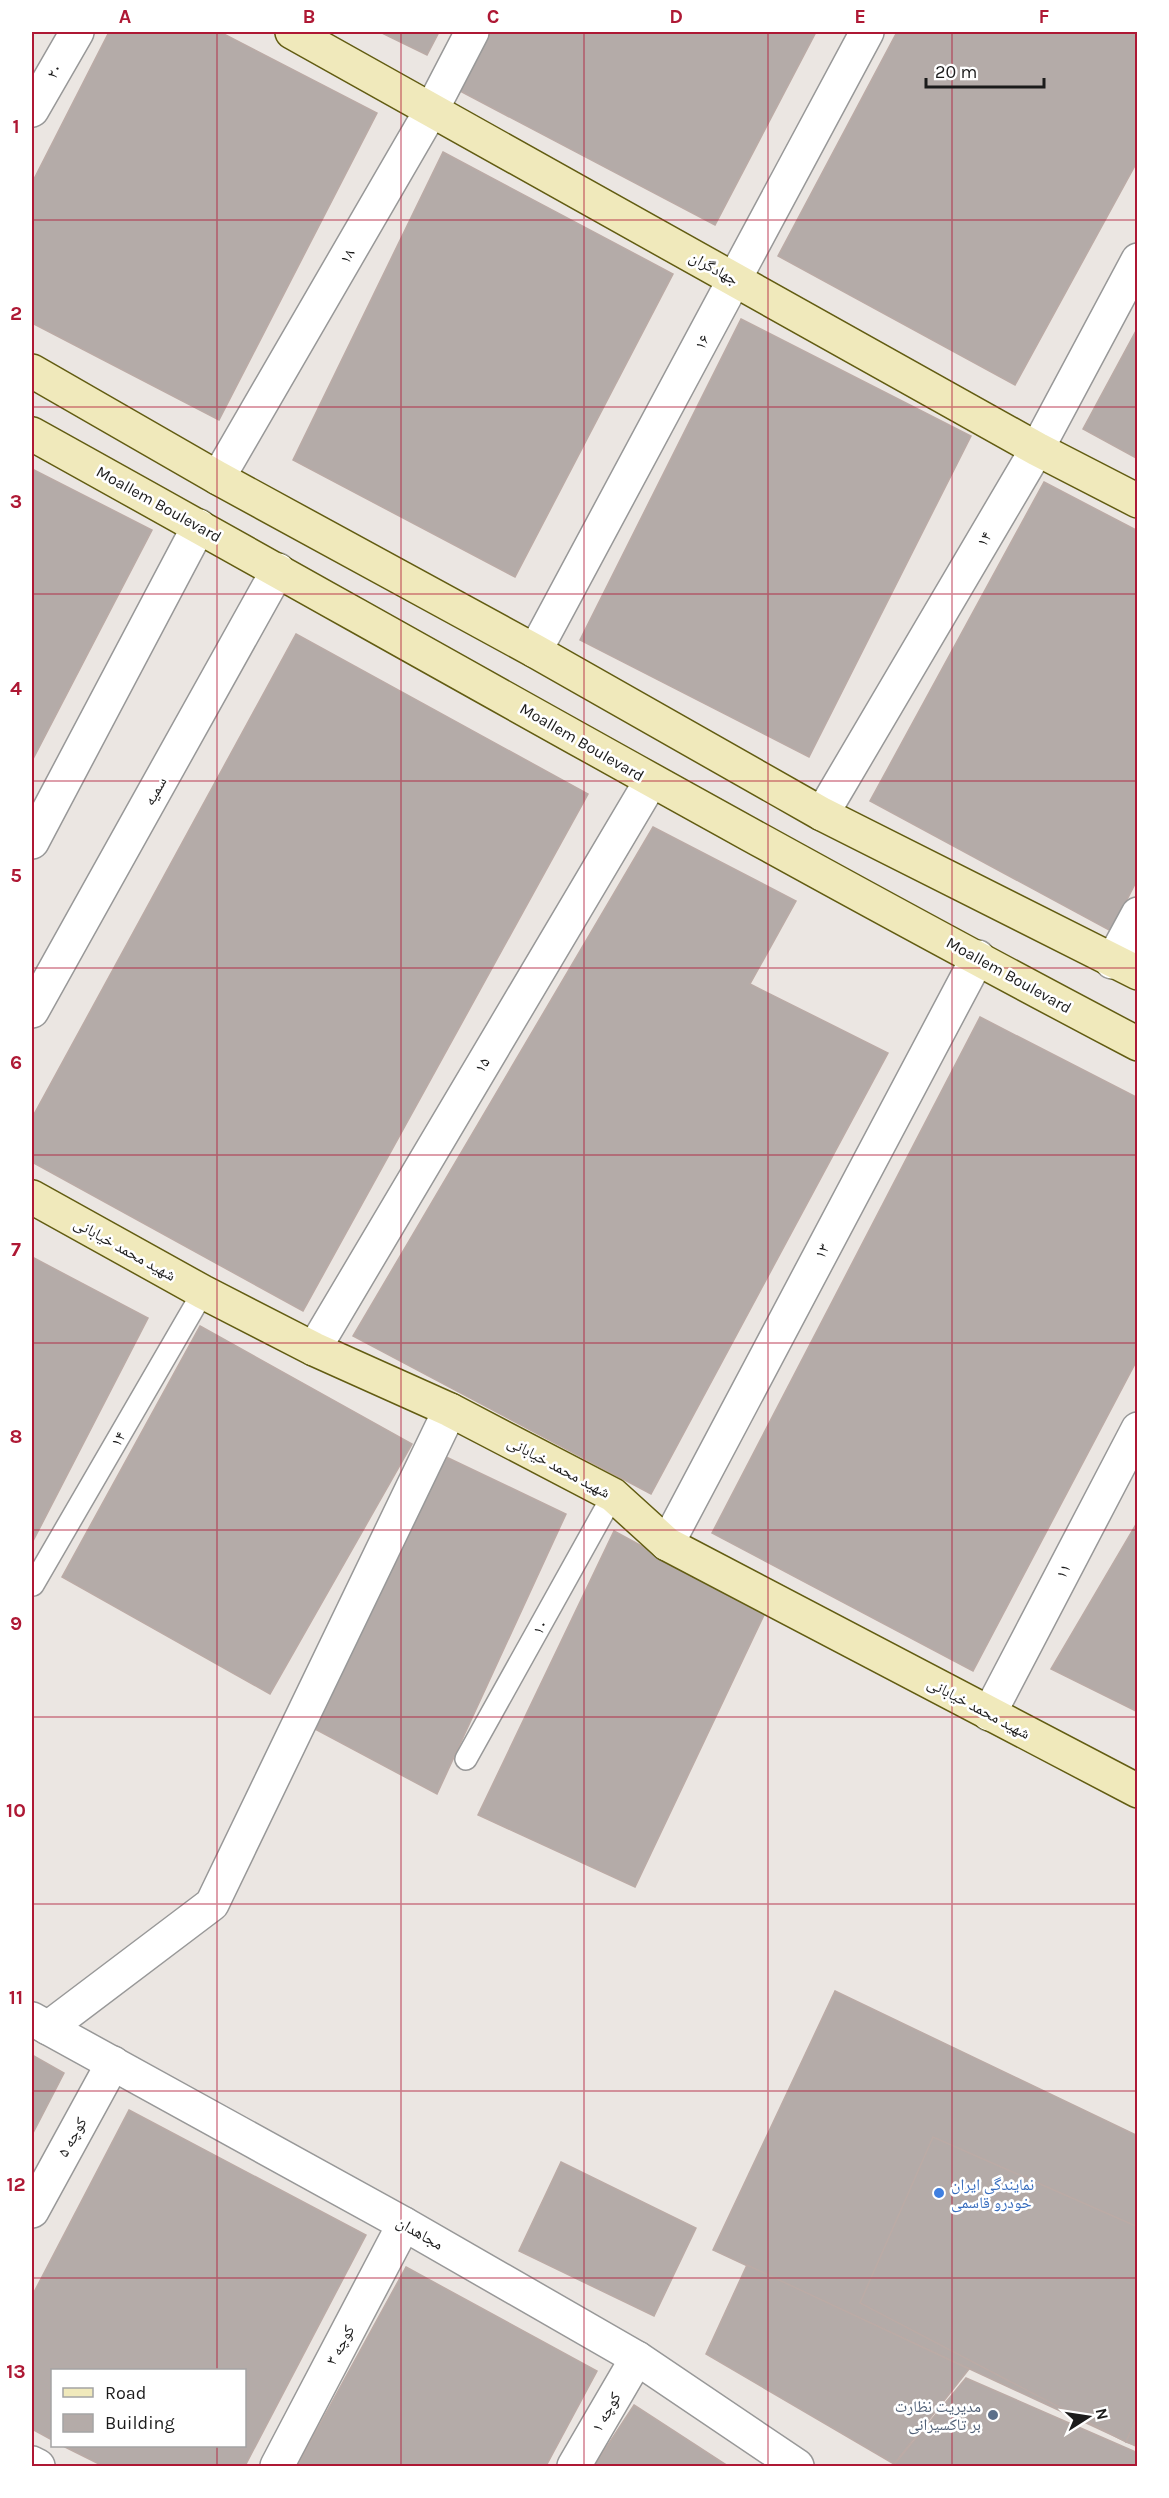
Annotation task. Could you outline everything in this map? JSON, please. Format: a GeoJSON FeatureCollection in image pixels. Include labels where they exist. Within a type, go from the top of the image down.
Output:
{"type":"FeatureCollection","features":[{"type":"Feature","properties":{"kind":"street","name":"۲۰"},"geometry":{"type":"LineString","coordinates":[[32,110],[78,32]]}},
{"type":"Feature","properties":{"kind":"street","name":"جهادگران"},"geometry":{"type":"LineString","coordinates":[[292,32],[1037,449],[1137,501]]}},
{"type":"Feature","properties":{"kind":"street","name":"۱۸"},"geometry":{"type":"LineString","coordinates":[[218,478],[432,109],[472,32]]}},
{"type":"Feature","properties":{"kind":"street","name":"۱۶"},"geometry":{"type":"LineString","coordinates":[[535,651],[867,32]]}},
{"type":"Feature","properties":{"kind":"street","name":"۱۴"},"geometry":{"type":"LineString","coordinates":[[822,814],[1037,449],[1137,260]]}},
{"type":"Feature","properties":{"kind":"street"},"geometry":{"type":"LineString","coordinates":[[32,371],[218,478],[535,651],[822,814],[1125,968],[1137,914]]}},
{"type":"Feature","properties":{"kind":"street","name":"Moallem Boulevard"},"geometry":{"type":"LineString","coordinates":[[32,434],[651,781],[1137,1044]]}},
{"type":"Feature","properties":{"kind":"street"},"geometry":{"type":"LineString","coordinates":[[32,842],[199,526],[218,478]]}},
{"type":"Feature","properties":{"kind":"street"},"geometry":{"type":"LineString","coordinates":[[278,570],[299,522]]}},
{"type":"Feature","properties":{"kind":"street","name":"سمیه"},"geometry":{"type":"LineString","coordinates":[[32,1011],[278,570]]}},
{"type":"Feature","properties":{"kind":"street","name":"۱۵"},"geometry":{"type":"LineString","coordinates":[[314,1349],[651,781]]}},
{"type":"Feature","properties":{"kind":"street","name":"۱۳"},"geometry":{"type":"LineString","coordinates":[[667,1544],[978,957]]}},
{"type":"Feature","properties":{"kind":"street","name":"شهید محمد خیابانی"},"geometry":{"type":"LineString","coordinates":[[32,1197],[203,1292],[314,1349],[450,1410],[613,1495],[667,1544],[1137,1791]]}},
{"type":"Feature","properties":{"kind":"street"},"geometry":{"type":"LineString","coordinates":[[40,2024],[212,1904],[450,1410]]}},
{"type":"Feature","properties":{"kind":"street","name":"۱۱"},"geometry":{"type":"LineString","coordinates":[[989,1714],[1137,1429]]}},
{"type":"Feature","properties":{"kind":"street","name":"مجاهدان"},"geometry":{"type":"LineString","coordinates":[[40,2024],[404,2224],[637,2358],[797,2466]]}},
{"type":"Feature","properties":{"kind":"street","name":"کوچه ۵"},"geometry":{"type":"LineString","coordinates":[[32,2211],[113,2063]]}},
{"type":"Feature","properties":{"kind":"street","name":"کوچه ۳"},"geometry":{"type":"LineString","coordinates":[[277,2466],[404,2224]]}},
{"type":"Feature","properties":{"kind":"street","name":"کوچه ۱"},"geometry":{"type":"LineString","coordinates":[[574,2466],[637,2358]]}},
{"type":"Feature","properties":{"kind":"street"},"geometry":{"type":"LineString","coordinates":[[32,2463],[38,2466]]}},
{"type":"Feature","properties":{"kind":"lane","name":"۱۴"},"geometry":{"type":"LineString","coordinates":[[33,1585],[203,1292]]}},
{"type":"Feature","properties":{"kind":"lane","name":"۱۰"},"geometry":{"type":"LineString","coordinates":[[466,1759],[613,1495]]}},
{"type":"Feature","properties":{"kind":"building"},"geometry":{"type":"Polygon","coordinates":[[[109,32],[220,32],[377,113],[219,420],[32,323],[32,183],[109,32]]]}},
{"type":"Feature","properties":{"kind":"building"},"geometry":{"type":"Polygon","coordinates":[[[380,32],[439,32],[427,55],[380,32]]]}},
{"type":"Feature","properties":{"kind":"building"},"geometry":{"type":"Polygon","coordinates":[[[488,32],[816,32],[715,225],[458,90],[488,32]]]}},
{"type":"Feature","properties":{"kind":"building"},"geometry":{"type":"Polygon","coordinates":[[[897,32],[1138,32],[1138,160],[1015,385],[778,256],[897,32]]]}},
{"type":"Feature","properties":{"kind":"building"},"geometry":{"type":"Polygon","coordinates":[[[443,152],[673,274],[515,577],[293,460],[443,152]]]}},
{"type":"Feature","properties":{"kind":"building"},"geometry":{"type":"Polygon","coordinates":[[[741,319],[971,436],[809,757],[580,640],[741,319]]]}},
{"type":"Feature","properties":{"kind":"building"},"geometry":{"type":"Polygon","coordinates":[[[1138,327],[1138,459],[1083,429],[1138,327]]]}},
{"type":"Feature","properties":{"kind":"building"},"geometry":{"type":"Polygon","coordinates":[[[32,469],[152,530],[32,761],[32,469]]]}},
{"type":"Feature","properties":{"kind":"building"},"geometry":{"type":"Polygon","coordinates":[[[1044,482],[1138,531],[1138,878],[1111,931],[870,801],[1044,482]]]}},
{"type":"Feature","properties":{"kind":"building"},"geometry":{"type":"Polygon","coordinates":[[[296,634],[588,794],[303,1311],[32,1162],[32,1118],[296,634]]]}},
{"type":"Feature","properties":{"kind":"building"},"geometry":{"type":"Polygon","coordinates":[[[653,827],[796,901],[750,984],[888,1053],[651,1494],[353,1336],[653,827]]]}},
{"type":"Feature","properties":{"kind":"building"},"geometry":{"type":"Polygon","coordinates":[[[980,1017],[1138,1098],[1138,1358],[973,1671],[712,1533],[980,1017]]]}},
{"type":"Feature","properties":{"kind":"building"},"geometry":{"type":"Polygon","coordinates":[[[32,1257],[148,1318],[32,1543],[32,1257]]]}},
{"type":"Feature","properties":{"kind":"building"},"geometry":{"type":"Polygon","coordinates":[[[200,1326],[412,1444],[270,1694],[62,1577],[200,1326]]]}},
{"type":"Feature","properties":{"kind":"building"},"geometry":{"type":"Polygon","coordinates":[[[444,1456],[566,1514],[437,1794],[313,1728],[444,1456]]]}},
{"type":"Feature","properties":{"kind":"building"},"geometry":{"type":"Polygon","coordinates":[[[1138,1521],[1138,1712],[1051,1669],[1138,1521]]]}},
{"type":"Feature","properties":{"kind":"building"},"geometry":{"type":"Polygon","coordinates":[[[614,1531],[765,1613],[635,1887],[478,1815],[614,1531]]]}},
{"type":"Feature","properties":{"kind":"building","name":"نمایندگی ایران خودرو قاسمی"},"geometry":{"type":"Polygon","coordinates":[[[835,1991],[1138,2136],[1138,2447],[713,2250],[835,1991]]]}},
{"type":"Feature","properties":{"kind":"building"},"geometry":{"type":"Polygon","coordinates":[[[32,2055],[64,2073],[32,2135],[32,2055]]]}},
{"type":"Feature","properties":{"kind":"building"},"geometry":{"type":"Polygon","coordinates":[[[129,2110],[366,2235],[245,2466],[103,2466],[65,2447],[246,2447],[246,2369],[51,2369],[51,2439],[32,2429],[32,2296],[129,2110]]]}},
{"type":"Feature","properties":{"kind":"building"},"geometry":{"type":"Polygon","coordinates":[[[933,2137],[1138,2227],[1138,2415],[1126,2442],[860,2303],[933,2137]]]}},
{"type":"Feature","properties":{"kind":"building"},"geometry":{"type":"Polygon","coordinates":[[[561,2162],[696,2228],[654,2316],[519,2251],[561,2162]]]}},
{"type":"Feature","properties":{"kind":"building"},"geometry":{"type":"Polygon","coordinates":[[[747,2265],[969,2369],[894,2464],[706,2354],[747,2265]]]}},
{"type":"Feature","properties":{"kind":"building"},"geometry":{"type":"Polygon","coordinates":[[[406,2267],[597,2371],[546,2466],[297,2466],[406,2267]]]}},
{"type":"Feature","properties":{"kind":"building","name":"مدیریت نظارت بر تاکسیرانی"},"geometry":{"type":"Polygon","coordinates":[[[966,2378],[1138,2453],[1138,2466],[893,2466],[966,2378]]]}},
{"type":"Feature","properties":{"kind":"building"},"geometry":{"type":"Polygon","coordinates":[[[634,2405],[728,2466],[594,2466],[634,2405]]]}},
{"type":"Feature","properties":{"kind":"building"},"geometry":{"type":"Polygon","coordinates":[[[1138,2415],[1138,2446],[1126,2442],[1138,2415]]]}},
{"type":"Feature","properties":{"kind":"place","name":"نمایندگی ایران خودرو قاسمی"},"geometry":{"type":"Point","coordinates":[939,2193]}},
{"type":"Feature","properties":{"kind":"place","name":"مدیریت نظارت بر تاکسیرانی"},"geometry":{"type":"Point","coordinates":[993,2415]}}]}
